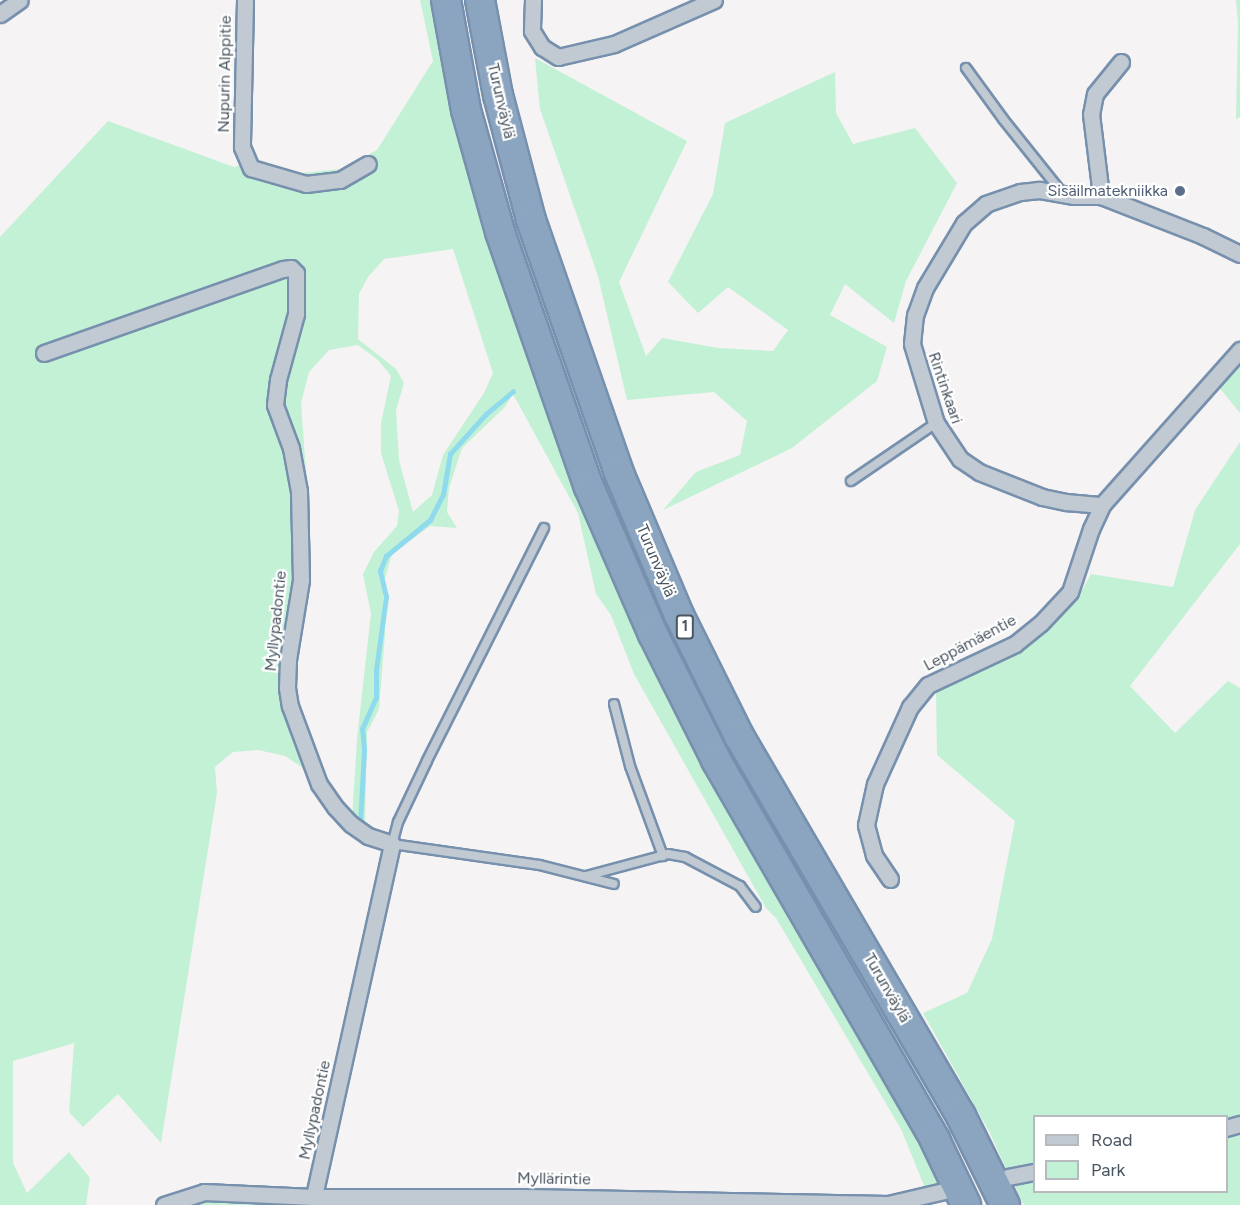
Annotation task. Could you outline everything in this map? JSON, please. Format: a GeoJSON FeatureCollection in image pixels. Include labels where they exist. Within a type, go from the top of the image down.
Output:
{"type":"FeatureCollection","features":[{"type":"Feature","properties":{"kind":"highway","name":"Turunväylä"},"geometry":{"type":"LineString","coordinates":[[446,0],[466,110],[500,232],[590,487],[653,634],[716,760],[929,1130],[955,1198]]}},
{"type":"Feature","properties":{"kind":"highway","name":"Turunväylä"},"geometry":{"type":"LineString","coordinates":[[480,0],[498,96],[535,231],[619,473],[679,615],[739,736],[955,1106],[1005,1205]]}},
{"type":"Feature","properties":{"kind":"street"},"geometry":{"type":"LineString","coordinates":[[0,14],[20,0]]}},
{"type":"Feature","properties":{"kind":"street","name":"Nupurin Alppitie"},"geometry":{"type":"LineString","coordinates":[[245,0],[242,147],[250,168],[306,184],[340,180],[368,164]]}},
{"type":"Feature","properties":{"kind":"street"},"geometry":{"type":"LineString","coordinates":[[533,0],[532,31],[542,47],[558,57],[614,44],[714,0]]}},
{"type":"Feature","properties":{"kind":"street"},"geometry":{"type":"LineString","coordinates":[[1101,196],[1091,114],[1095,94],[1121,62]]}},
{"type":"Feature","properties":{"kind":"street","name":"Rintinkaari"},"geometry":{"type":"LineString","coordinates":[[1102,505],[1042,497],[979,472],[960,459],[936,423],[912,344],[915,315],[925,288],[939,262],[964,223],[986,204],[1020,192],[1039,190],[1064,195],[1101,196],[1203,236],[1240,254]]}},
{"type":"Feature","properties":{"kind":"street","name":"Myllypadontie"},"geometry":{"type":"LineString","coordinates":[[44,353],[283,269],[291,268],[296,273],[296,314],[275,405],[291,448],[299,492],[301,580],[288,659],[287,688],[290,706],[319,784],[335,807],[351,824],[368,836],[392,844],[314,1197]]}},
{"type":"Feature","properties":{"kind":"street","name":"Leppämäentie"},"geometry":{"type":"LineString","coordinates":[[890,879],[874,855],[866,825],[875,784],[910,707],[928,685],[1015,644],[1041,623],[1070,592],[1091,529],[1102,505],[1240,350]]}},
{"type":"Feature","properties":{"kind":"street"},"geometry":{"type":"LineString","coordinates":[[1008,1177],[1033,1172]]}},
{"type":"Feature","properties":{"kind":"street","name":"Myllärintie"},"geometry":{"type":"LineString","coordinates":[[164,1205],[204,1192],[314,1197],[525,1197],[888,1204],[955,1198]]}},
{"type":"Feature","properties":{"kind":"lane"},"geometry":{"type":"LineString","coordinates":[[966,68],[1003,119],[1064,195]]}},
{"type":"Feature","properties":{"kind":"lane"},"geometry":{"type":"LineString","coordinates":[[851,480],[936,423]]}},
{"type":"Feature","properties":{"kind":"lane"},"geometry":{"type":"LineString","coordinates":[[544,528],[427,761],[398,822],[392,844],[540,864],[614,884]]}},
{"type":"Feature","properties":{"kind":"lane"},"geometry":{"type":"LineString","coordinates":[[614,704],[630,766],[663,856]]}},
{"type":"Feature","properties":{"kind":"lane"},"geometry":{"type":"LineString","coordinates":[[585,876],[663,856],[685,857],[740,886],[756,907]]}},
{"type":"Feature","properties":{"kind":"green space"},"geometry":{"type":"Polygon","coordinates":[[[420,0],[436,0],[517,324],[558,440],[609,571],[656,669],[944,1184],[925,1188],[901,1129],[776,918],[766,908],[634,674],[611,615],[596,594],[578,513],[513,394],[504,408],[462,448],[449,488],[447,512],[457,528],[430,526],[392,554],[383,585],[385,634],[379,709],[367,732],[365,827],[352,819],[357,739],[371,614],[363,574],[374,552],[397,526],[399,511],[381,453],[381,423],[391,376],[378,360],[358,345],[329,350],[309,372],[301,403],[310,527],[306,587],[291,682],[309,772],[285,756],[258,750],[233,752],[215,767],[217,793],[161,1143],[118,1094],[83,1127],[69,1112],[74,1043],[13,1061],[13,1163],[27,1193],[69,1152],[90,1178],[86,1205],[0,1205],[0,237],[108,121],[234,167],[259,160],[302,173],[342,169],[377,150],[433,61],[420,0]],[[453,249],[384,259],[368,277],[359,294],[358,339],[396,369],[404,383],[396,410],[399,460],[413,512],[432,495],[443,455],[484,393],[493,373],[453,249]]]}},
{"type":"Feature","properties":{"kind":"green space"},"geometry":{"type":"Polygon","coordinates":[[[1236,0],[1240,0],[1240,117],[1236,119],[1238,23],[1236,0]]]}},
{"type":"Feature","properties":{"kind":"green space"},"geometry":{"type":"Polygon","coordinates":[[[535,58],[687,141],[619,282],[646,356],[662,338],[718,348],[773,351],[788,330],[728,287],[698,313],[668,282],[713,194],[725,123],[835,72],[836,113],[853,144],[915,128],[957,183],[906,281],[894,323],[845,284],[830,315],[887,347],[877,381],[792,448],[663,510],[696,472],[740,455],[747,421],[714,392],[627,400],[598,276],[540,109],[535,58]]]}},
{"type":"Feature","properties":{"kind":"green space"},"geometry":{"type":"Polygon","coordinates":[[[1240,362],[1240,413],[1218,386],[1240,362]]]}},
{"type":"Feature","properties":{"kind":"green space"},"geometry":{"type":"Polygon","coordinates":[[[1240,442],[1240,544],[1130,686],[1175,733],[1228,681],[1240,688],[1240,1119],[1228,1122],[1228,1115],[1033,1115],[1033,1165],[1007,1171],[989,1131],[923,1013],[967,993],[992,939],[1015,821],[937,755],[936,692],[1024,648],[1076,601],[1091,574],[1173,587],[1195,510],[1240,442]]]}},
{"type":"Feature","properties":{"kind":"green space"},"geometry":{"type":"Polygon","coordinates":[[[1240,1131],[1240,1205],[1024,1205],[1013,1182],[1033,1177],[1033,1193],[1228,1193],[1228,1135],[1240,1131]]]}},
{"type":"Feature","properties":{"kind":"green space"},"geometry":{"type":"Polygon","coordinates":[[[206,1199],[732,1205],[183,1205],[206,1199]]]}},
{"type":"Feature","properties":{"kind":"waterway"},"geometry":{"type":"LineString","coordinates":[[360,824],[364,750],[362,729],[376,698],[376,670],[386,597],[380,571],[386,556],[430,520],[443,495],[450,454],[486,414],[513,391]]}},
{"type":"Feature","properties":{"kind":"place","name":"Sisäilmatekniikka"},"geometry":{"type":"Point","coordinates":[1180,191]}}]}
